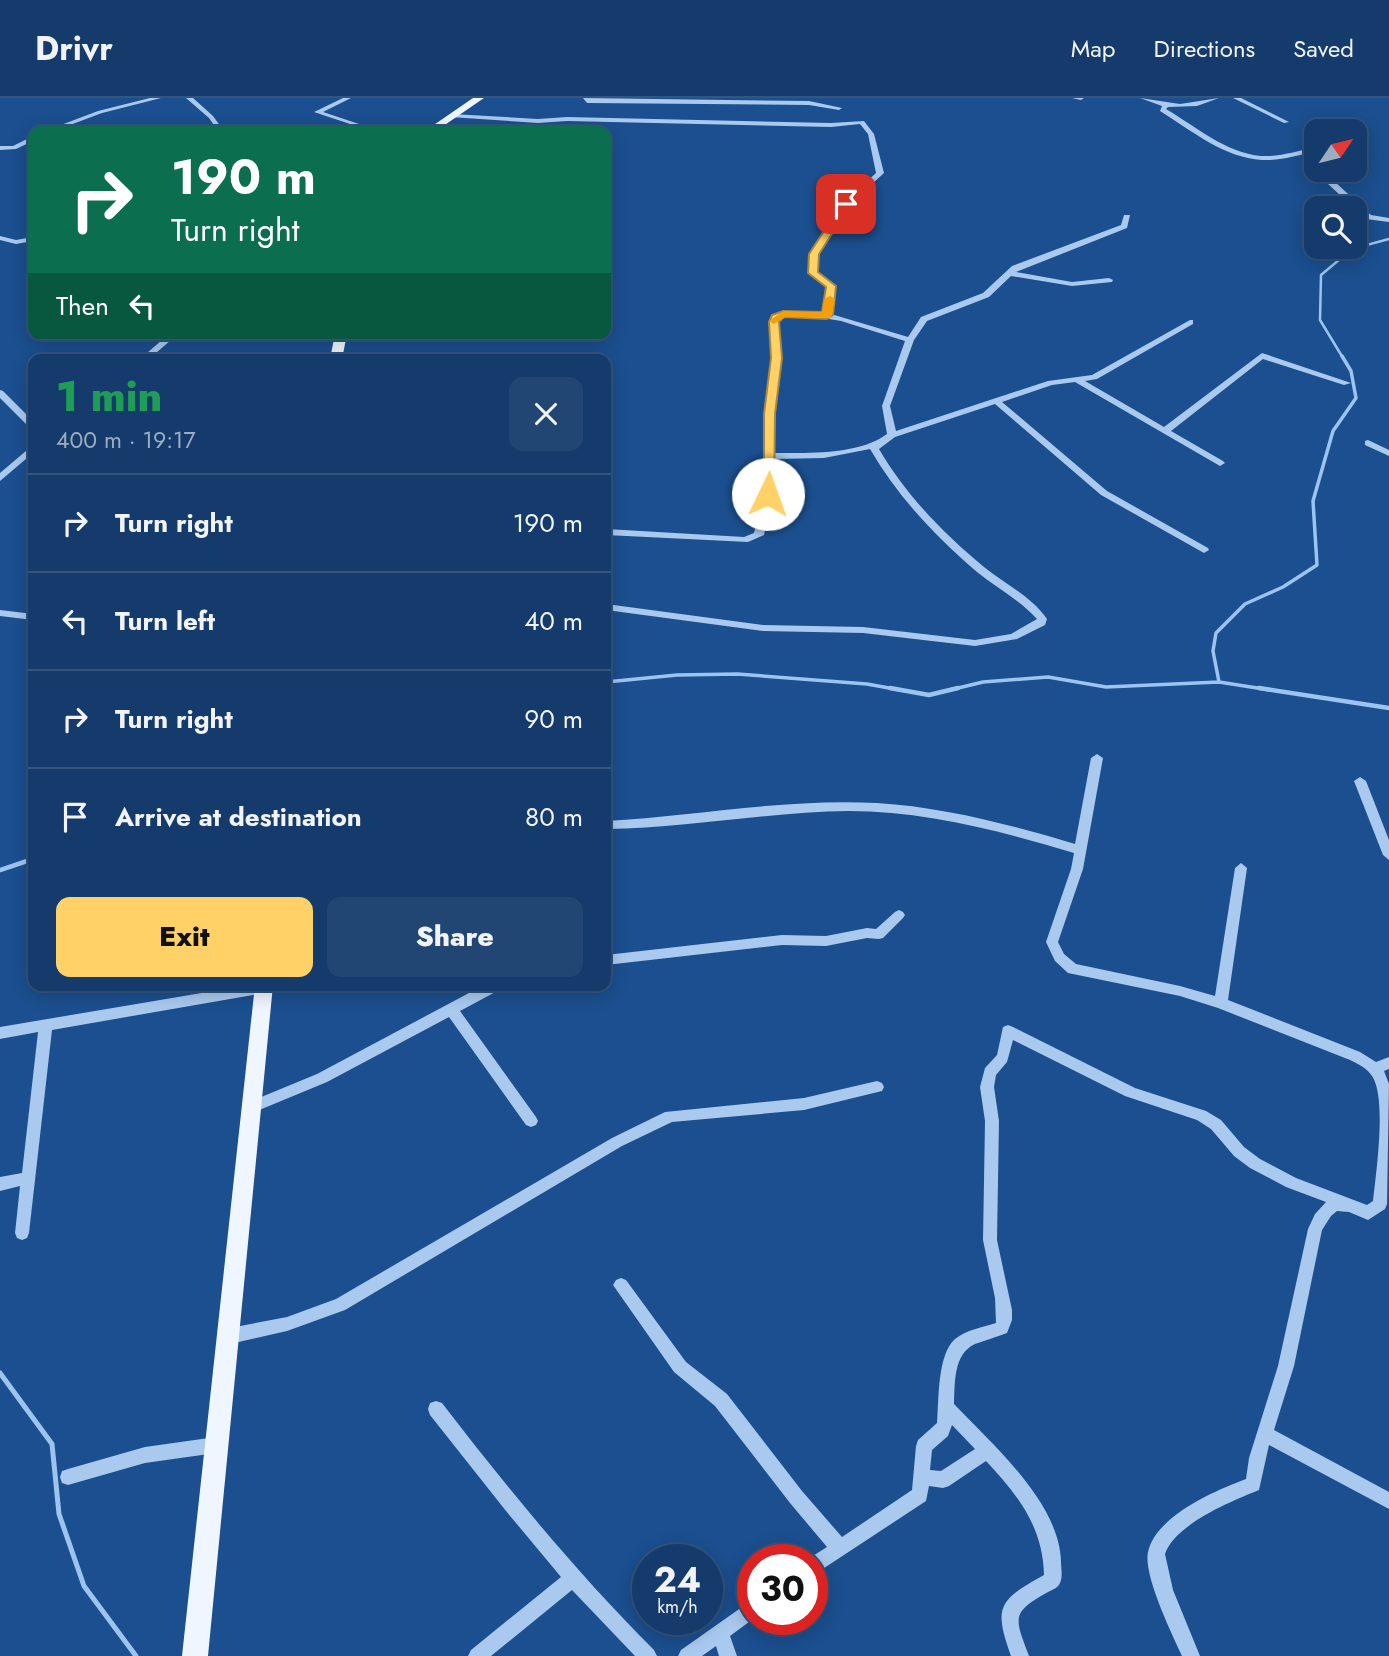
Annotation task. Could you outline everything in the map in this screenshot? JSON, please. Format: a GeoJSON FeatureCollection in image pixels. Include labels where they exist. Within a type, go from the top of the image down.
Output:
{"type":"FeatureCollection","features":[{"type":"Feature","properties":{"kind":"main road"},"geometry":{"type":"LineString","coordinates":[[437,126],[479,98]]}},
{"type":"Feature","properties":{"kind":"main road"},"geometry":{"type":"LineString","coordinates":[[195,1656],[264,991]]}},
{"type":"Feature","properties":{"kind":"street"},"geometry":{"type":"LineString","coordinates":[[62,126],[100,112],[158,98]]}},
{"type":"Feature","properties":{"kind":"street"},"geometry":{"type":"LineString","coordinates":[[188,98],[217,126]]}},
{"type":"Feature","properties":{"kind":"street"},"geometry":{"type":"LineString","coordinates":[[348,98],[317,112],[361,126]]}},
{"type":"Feature","properties":{"kind":"street"},"geometry":{"type":"LineString","coordinates":[[586,98],[587,102],[615,104],[692,100],[809,103],[839,108]]}},
{"type":"Feature","properties":{"kind":"street"},"geometry":{"type":"LineString","coordinates":[[1075,98],[1081,98]]}},
{"type":"Feature","properties":{"kind":"street"},"geometry":{"type":"LineString","coordinates":[[1143,98],[1166,106],[1185,108],[1216,98]]}},
{"type":"Feature","properties":{"kind":"street"},"geometry":{"type":"LineString","coordinates":[[1236,98],[1286,122]]}},
{"type":"Feature","properties":{"kind":"street"},"geometry":{"type":"LineString","coordinates":[[1166,106],[1162,110],[1244,154],[1262,158],[1304,152]]}},
{"type":"Feature","properties":{"kind":"street"},"geometry":{"type":"LineString","coordinates":[[452,116],[538,121],[567,119],[831,125],[862,122],[871,134],[880,173],[846,204],[814,254],[813,273],[831,286],[827,315]]}},
{"type":"Feature","properties":{"kind":"street"},"geometry":{"type":"LineString","coordinates":[[0,148],[14,148],[28,141]]}},
{"type":"Feature","properties":{"kind":"street"},"geometry":{"type":"LineString","coordinates":[[1299,153],[1304,157]]}},
{"type":"Feature","properties":{"kind":"street"},"geometry":{"type":"LineString","coordinates":[[1331,182],[1370,218],[1389,220]]}},
{"type":"Feature","properties":{"kind":"street"},"geometry":{"type":"LineString","coordinates":[[892,435],[886,406],[910,340],[924,319],[986,295],[1015,268],[1124,226],[1127,217]]}},
{"type":"Feature","properties":{"kind":"street"},"geometry":{"type":"LineString","coordinates":[[0,237],[12,242],[28,240]]}},
{"type":"Feature","properties":{"kind":"street"},"geometry":{"type":"LineString","coordinates":[[1009,273],[1072,284],[1108,280]]}},
{"type":"Feature","properties":{"kind":"street"},"geometry":{"type":"LineString","coordinates":[[611,532],[745,540],[755,538],[764,520],[770,456],[770,414],[776,358],[775,317],[788,313],[827,315],[910,340]]}},
{"type":"Feature","properties":{"kind":"street"},"geometry":{"type":"LineString","coordinates":[[770,456],[824,455],[876,445],[892,435],[1051,383],[1094,377],[1190,321]]}},
{"type":"Feature","properties":{"kind":"street"},"geometry":{"type":"LineString","coordinates":[[150,354],[167,340]]}},
{"type":"Feature","properties":{"kind":"street"},"geometry":{"type":"LineString","coordinates":[[1166,431],[1262,356],[1347,383]]}},
{"type":"Feature","properties":{"kind":"street"},"geometry":{"type":"LineString","coordinates":[[1077,380],[1220,463]]}},
{"type":"Feature","properties":{"kind":"street"},"geometry":{"type":"LineString","coordinates":[[0,393],[28,421]]}},
{"type":"Feature","properties":{"kind":"street"},"geometry":{"type":"LineString","coordinates":[[996,401],[1104,492],[1204,550]]}},
{"type":"Feature","properties":{"kind":"street"},"geometry":{"type":"LineString","coordinates":[[1368,443],[1389,453]]}},
{"type":"Feature","properties":{"kind":"street"},"geometry":{"type":"LineString","coordinates":[[611,608],[764,628],[863,630],[975,643],[1013,637],[1041,623],[1038,612],[1011,594],[933,528],[876,451],[876,445]]}},
{"type":"Feature","properties":{"kind":"street"},"geometry":{"type":"LineString","coordinates":[[0,478],[28,453]]}},
{"type":"Feature","properties":{"kind":"street"},"geometry":{"type":"LineString","coordinates":[[0,613],[28,616]]}},
{"type":"Feature","properties":{"kind":"street"},"geometry":{"type":"LineString","coordinates":[[828,1555],[920,1495],[924,1446],[942,1430],[947,1408],[951,1358],[956,1348],[964,1341],[1002,1328],[1006,1314],[989,1241],[993,1124],[987,1091],[989,1073],[1003,1057],[1008,1031],[1130,1092],[1150,1100],[1183,1106],[1214,1122],[1242,1155],[1288,1183],[1368,1213],[1380,1204],[1388,1145],[1385,1091],[1374,1069],[1355,1056],[1221,1003],[1180,991],[1073,969],[1055,953],[1052,942],[1077,869],[1097,758]]}},
{"type":"Feature","properties":{"kind":"street"},"geometry":{"type":"LineString","coordinates":[[1360,781],[1389,855]]}},
{"type":"Feature","properties":{"kind":"street"},"geometry":{"type":"LineString","coordinates":[[611,825],[851,807],[894,809],[930,814],[1080,850]]}},
{"type":"Feature","properties":{"kind":"street"},"geometry":{"type":"LineString","coordinates":[[1221,1003],[1241,869]]}},
{"type":"Feature","properties":{"kind":"street"},"geometry":{"type":"LineString","coordinates":[[611,959],[782,940],[826,941],[867,933],[879,934],[899,915]]}},
{"type":"Feature","properties":{"kind":"street"},"geometry":{"type":"LineString","coordinates":[[0,1033],[240,991]]}},
{"type":"Feature","properties":{"kind":"street"},"geometry":{"type":"LineString","coordinates":[[252,1107],[322,1078],[485,991]]}},
{"type":"Feature","properties":{"kind":"street"},"geometry":{"type":"LineString","coordinates":[[451,1009],[531,1121]]}},
{"type":"Feature","properties":{"kind":"street"},"geometry":{"type":"LineString","coordinates":[[22,1233],[46,1024]]}},
{"type":"Feature","properties":{"kind":"street"},"geometry":{"type":"LineString","coordinates":[[1374,1069],[1389,1063]]}},
{"type":"Feature","properties":{"kind":"street"},"geometry":{"type":"LineString","coordinates":[[230,1336],[287,1324],[340,1305],[617,1142],[670,1116],[804,1104],[877,1087]]}},
{"type":"Feature","properties":{"kind":"street"},"geometry":{"type":"LineString","coordinates":[[0,1184],[28,1178]]}},
{"type":"Feature","properties":{"kind":"street"},"geometry":{"type":"LineString","coordinates":[[1191,1656],[1174,1620],[1155,1555],[1161,1538],[1216,1498],[1253,1484],[1286,1366],[1315,1229],[1324,1212],[1332,1204],[1345,1203]]}},
{"type":"Feature","properties":{"kind":"street"},"geometry":{"type":"LineString","coordinates":[[621,1284],[680,1367],[721,1400],[796,1497],[839,1547]]}},
{"type":"Feature","properties":{"kind":"street"},"geometry":{"type":"LineString","coordinates":[[947,1408],[1021,1489],[1039,1515],[1050,1541],[1055,1564],[1053,1580],[1020,1598],[1010,1610],[1007,1621],[1020,1656]]}},
{"type":"Feature","properties":{"kind":"street"},"geometry":{"type":"LineString","coordinates":[[436,1409],[499,1490],[612,1622],[648,1656]]}},
{"type":"Feature","properties":{"kind":"street"},"geometry":{"type":"LineString","coordinates":[[1265,1434],[1389,1501]]}},
{"type":"Feature","properties":{"kind":"street"},"geometry":{"type":"LineString","coordinates":[[68,1477],[145,1455],[216,1445]]}},
{"type":"Feature","properties":{"kind":"street"},"geometry":{"type":"LineString","coordinates":[[923,1477],[943,1480],[986,1451]]}},
{"type":"Feature","properties":{"kind":"street"},"geometry":{"type":"LineString","coordinates":[[477,1656],[574,1577]]}},
{"type":"Feature","properties":{"kind":"street"},"geometry":{"type":"LineString","coordinates":[[687,1656],[716,1635]]}},
{"type":"Feature","properties":{"kind":"street"},"geometry":{"type":"LineString","coordinates":[[721,1635],[728,1656]]}},
{"type":"Feature","properties":{"kind":"waterway"},"geometry":{"type":"LineString","coordinates":[[1343,358],[1320,320],[1321,275],[1352,249],[1389,239]]}},
{"type":"Feature","properties":{"kind":"waterway"},"geometry":{"type":"LineString","coordinates":[[1219,682],[1213,651],[1216,633],[1245,604],[1283,587],[1317,565],[1313,501],[1333,431],[1356,398],[1351,371],[1342,356]]}},
{"type":"Feature","properties":{"kind":"waterway"},"geometry":{"type":"LineString","coordinates":[[611,682],[677,675],[737,674],[867,684],[900,690]]}},
{"type":"Feature","properties":{"kind":"waterway"},"geometry":{"type":"LineString","coordinates":[[950,690],[983,682],[1048,677],[1106,687],[1219,682]]}},
{"type":"Feature","properties":{"kind":"waterway"},"geometry":{"type":"LineString","coordinates":[[1219,682],[1270,690]]}},
{"type":"Feature","properties":{"kind":"waterway"},"geometry":{"type":"LineString","coordinates":[[890,688],[929,695],[958,688]]}},
{"type":"Feature","properties":{"kind":"waterway"},"geometry":{"type":"LineString","coordinates":[[1259,688],[1389,708]]}},
{"type":"Feature","properties":{"kind":"waterway"},"geometry":{"type":"LineString","coordinates":[[0,870],[28,861]]}},
{"type":"Feature","properties":{"kind":"waterway"},"geometry":{"type":"LineString","coordinates":[[0,1373],[52,1444],[59,1514],[84,1586],[136,1656]]}},
{"type":"Feature","properties":{"kind":"slow traffic"},"geometry":{"type":"LineString","coordinates":[[774,321],[775,317],[783,314],[827,315],[830,299]]}},
{"type":"Feature","properties":{"kind":"route"},"geometry":{"type":"LineString","coordinates":[[768,494],[770,414],[776,358],[775,317],[783,314],[827,315],[831,286],[813,273],[814,254],[846,204]]}}]}
